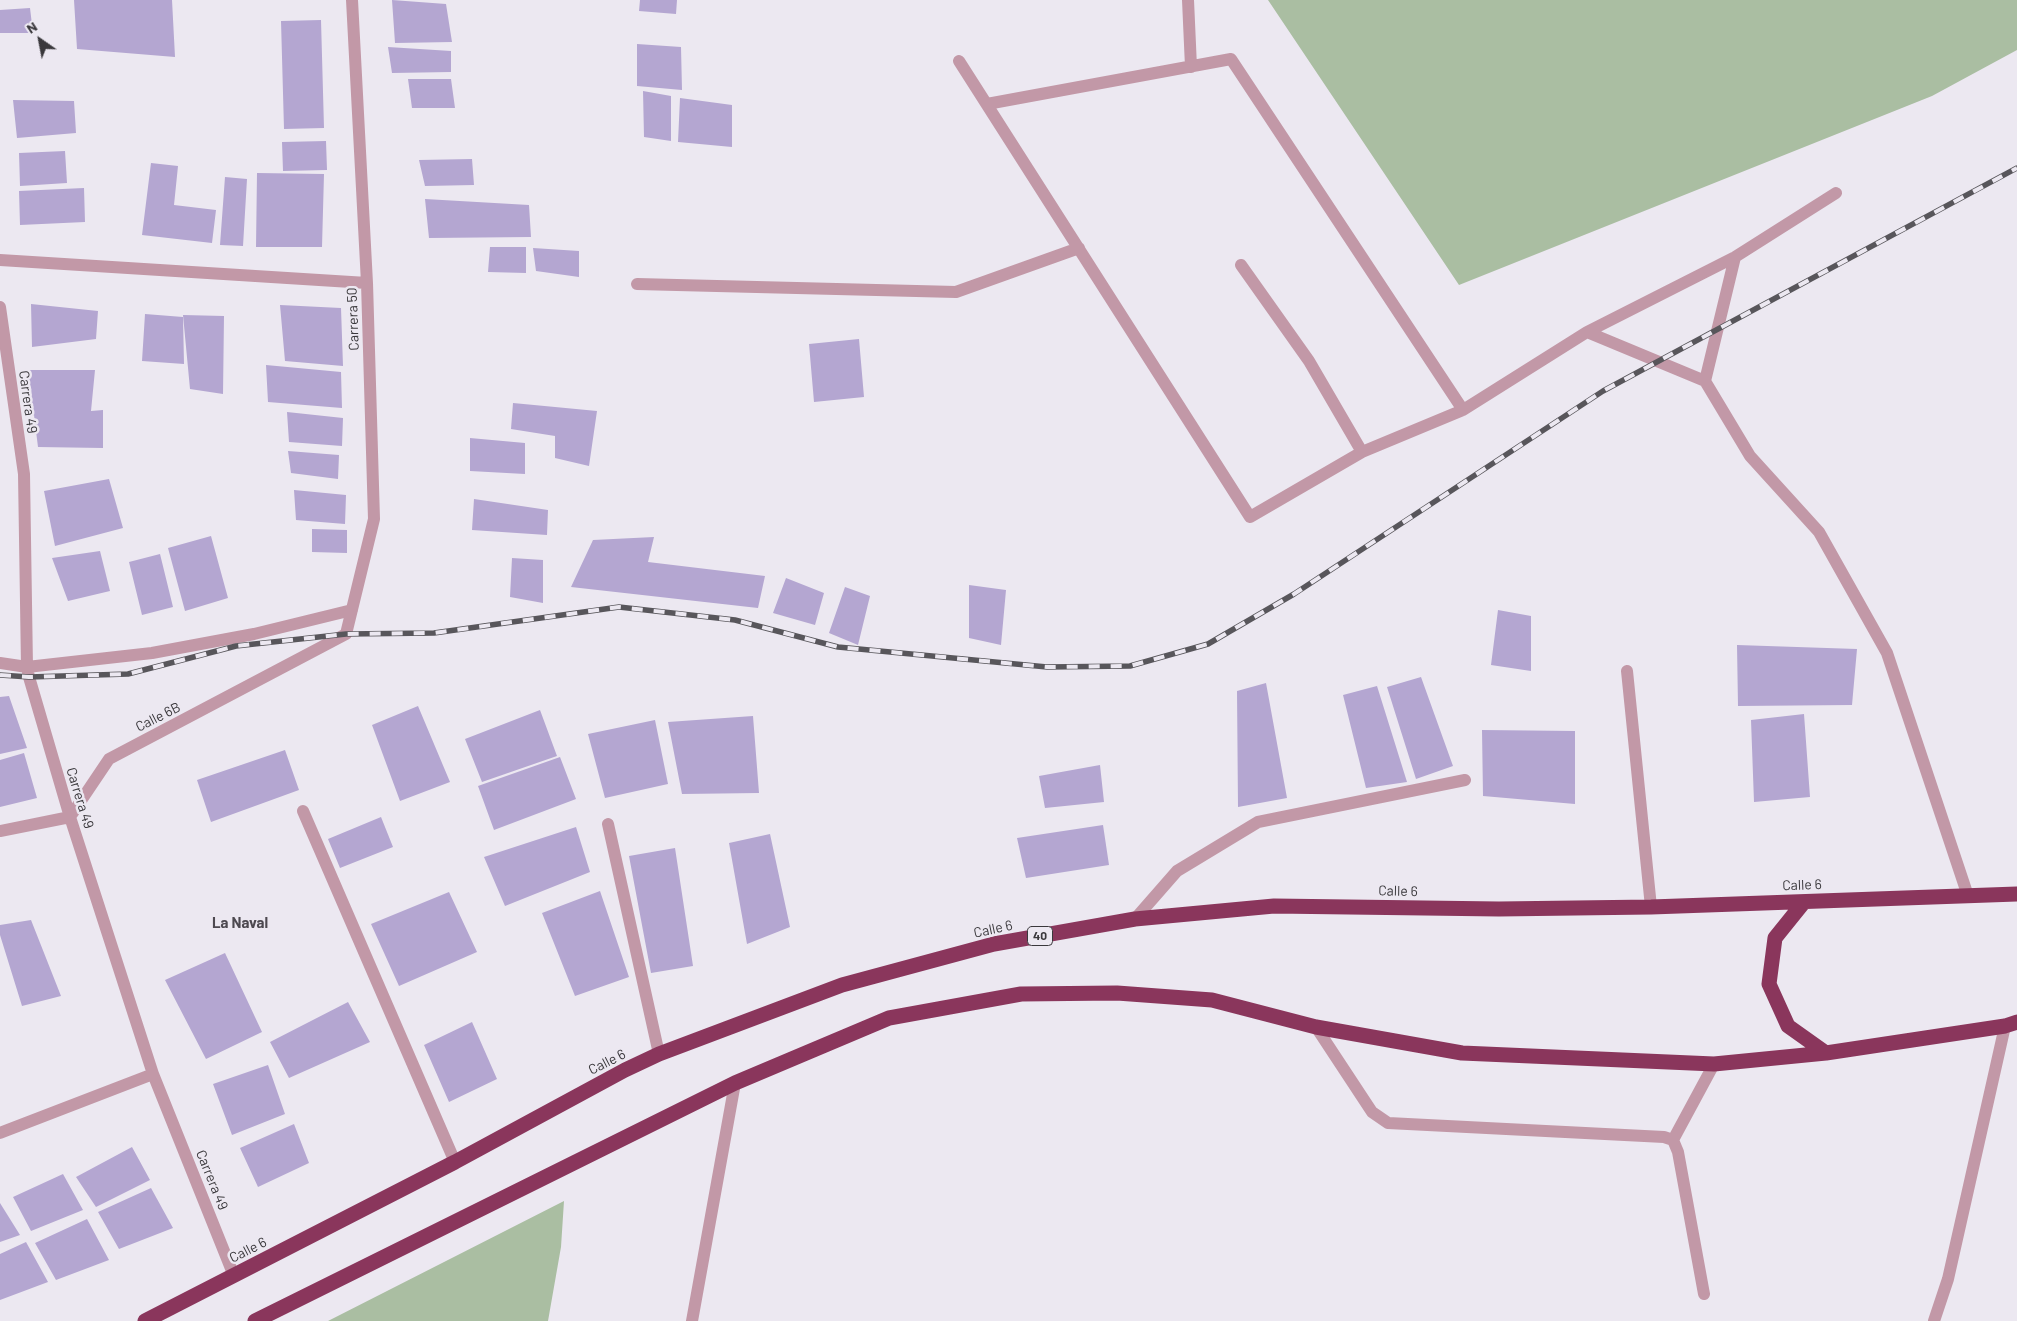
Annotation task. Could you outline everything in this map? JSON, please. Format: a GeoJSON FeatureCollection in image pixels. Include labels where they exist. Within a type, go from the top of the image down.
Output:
{"type":"FeatureCollection","features":[{"type":"Feature","properties":{"kind":"highway","name":"Calle 6"},"geometry":{"type":"LineString","coordinates":[[145,1321],[455,1162],[625,1070],[659,1054],[842,985],[994,944],[1135,919],[1274,906],[1499,908],[1651,906],[2017,894]]}},
{"type":"Feature","properties":{"kind":"highway"},"geometry":{"type":"LineString","coordinates":[[1804,902],[1775,938],[1769,984],[1788,1026],[1826,1053]]}},
{"type":"Feature","properties":{"kind":"highway"},"geometry":{"type":"LineString","coordinates":[[255,1321],[735,1083],[890,1018],[1021,994],[1117,993],[1212,1000],[1316,1027],[1462,1052],[1714,1064],[1826,1053],[2011,1024]]}},
{"type":"Feature","properties":{"kind":"street","name":"Carrera 50"},"geometry":{"type":"LineString","coordinates":[[346,634],[374,520],[367,283],[352,0]]}},
{"type":"Feature","properties":{"kind":"street"},"geometry":{"type":"LineString","coordinates":[[1188,0],[1191,67]]}},
{"type":"Feature","properties":{"kind":"street"},"geometry":{"type":"LineString","coordinates":[[986,104],[1231,59],[1463,410]]}},
{"type":"Feature","properties":{"kind":"street"},"geometry":{"type":"LineString","coordinates":[[959,61],[1250,517],[1362,452],[1463,410],[1587,332],[1735,257],[1836,193]]}},
{"type":"Feature","properties":{"kind":"street"},"geometry":{"type":"LineString","coordinates":[[638,284],[956,292],[1079,248]]}},
{"type":"Feature","properties":{"kind":"street"},"geometry":{"type":"LineString","coordinates":[[1705,380],[1735,257]]}},
{"type":"Feature","properties":{"kind":"street"},"geometry":{"type":"LineString","coordinates":[[0,260],[367,283]]}},
{"type":"Feature","properties":{"kind":"street"},"geometry":{"type":"LineString","coordinates":[[1241,265],[1308,361],[1362,452]]}},
{"type":"Feature","properties":{"kind":"street","name":"Carrera 49"},"geometry":{"type":"LineString","coordinates":[[0,307],[24,474],[27,667],[70,817],[153,1074],[234,1276]]}},
{"type":"Feature","properties":{"kind":"street"},"geometry":{"type":"LineString","coordinates":[[1587,332],[1705,380],[1750,456],[1820,532],[1886,653],[1968,896]]}},
{"type":"Feature","properties":{"kind":"street"},"geometry":{"type":"LineString","coordinates":[[0,663],[27,667],[152,653],[254,634],[352,610]]}},
{"type":"Feature","properties":{"kind":"street","name":"Calle 6B"},"geometry":{"type":"LineString","coordinates":[[70,817],[109,759],[346,634]]}},
{"type":"Feature","properties":{"kind":"street"},"geometry":{"type":"LineString","coordinates":[[1628,671],[1651,906]]}},
{"type":"Feature","properties":{"kind":"street"},"geometry":{"type":"LineString","coordinates":[[1135,919],[1177,871],[1258,822],[1465,780]]}},
{"type":"Feature","properties":{"kind":"street"},"geometry":{"type":"LineString","coordinates":[[303,811],[455,1162]]}},
{"type":"Feature","properties":{"kind":"street"},"geometry":{"type":"LineString","coordinates":[[0,831],[70,817]]}},
{"type":"Feature","properties":{"kind":"street"},"geometry":{"type":"LineString","coordinates":[[608,824],[659,1054]]}},
{"type":"Feature","properties":{"kind":"street"},"geometry":{"type":"LineString","coordinates":[[1934,1321],[1948,1279],[2011,1024]]}},
{"type":"Feature","properties":{"kind":"street"},"geometry":{"type":"LineString","coordinates":[[1316,1027],[1372,1112],[1388,1124],[1664,1137],[1673,1140],[1678,1152],[1704,1294]]}},
{"type":"Feature","properties":{"kind":"street"},"geometry":{"type":"LineString","coordinates":[[1673,1140],[1714,1064]]}},
{"type":"Feature","properties":{"kind":"street"},"geometry":{"type":"LineString","coordinates":[[0,1133],[153,1074]]}},
{"type":"Feature","properties":{"kind":"street"},"geometry":{"type":"LineString","coordinates":[[692,1321],[735,1083]]}},
{"type":"Feature","properties":{"kind":"green space"},"geometry":{"type":"Polygon","coordinates":[[[1268,0],[2017,0],[2017,50],[1932,96],[1459,285],[1268,0]]]}},
{"type":"Feature","properties":{"kind":"green space"},"geometry":{"type":"Polygon","coordinates":[[[564,1201],[561,1247],[548,1321],[328,1321],[564,1201]]]}},
{"type":"Feature","properties":{"kind":"building"},"geometry":{"type":"Polygon","coordinates":[[[74,0],[172,0],[175,57],[77,49],[74,0]]]}},
{"type":"Feature","properties":{"kind":"building"},"geometry":{"type":"Polygon","coordinates":[[[392,0],[446,4],[452,42],[395,43],[392,0]]]}},
{"type":"Feature","properties":{"kind":"building"},"geometry":{"type":"Polygon","coordinates":[[[640,0],[677,0],[676,14],[639,11],[640,0]]]}},
{"type":"Feature","properties":{"kind":"building"},"geometry":{"type":"Polygon","coordinates":[[[30,8],[33,33],[0,33],[0,10],[30,8]]]}},
{"type":"Feature","properties":{"kind":"building"},"geometry":{"type":"Polygon","coordinates":[[[321,20],[324,128],[284,129],[281,21],[321,20]]]}},
{"type":"Feature","properties":{"kind":"building"},"geometry":{"type":"Polygon","coordinates":[[[637,44],[681,47],[682,90],[637,86],[637,44]]]}},
{"type":"Feature","properties":{"kind":"building"},"geometry":{"type":"Polygon","coordinates":[[[388,47],[451,51],[451,72],[392,73],[388,47]]]}},
{"type":"Feature","properties":{"kind":"building"},"geometry":{"type":"Polygon","coordinates":[[[408,79],[451,79],[455,108],[412,108],[408,79]]]}},
{"type":"Feature","properties":{"kind":"building"},"geometry":{"type":"Polygon","coordinates":[[[643,91],[671,96],[671,141],[644,137],[643,91]]]}},
{"type":"Feature","properties":{"kind":"building"},"geometry":{"type":"Polygon","coordinates":[[[680,98],[732,105],[732,147],[678,142],[680,98]]]}},
{"type":"Feature","properties":{"kind":"building"},"geometry":{"type":"Polygon","coordinates":[[[13,100],[74,101],[76,133],[17,138],[13,100]]]}},
{"type":"Feature","properties":{"kind":"building"},"geometry":{"type":"Polygon","coordinates":[[[326,141],[327,170],[283,171],[282,142],[326,141]]]}},
{"type":"Feature","properties":{"kind":"building"},"geometry":{"type":"Polygon","coordinates":[[[65,151],[67,183],[20,186],[19,153],[65,151]]]}},
{"type":"Feature","properties":{"kind":"building"},"geometry":{"type":"Polygon","coordinates":[[[472,159],[474,185],[425,186],[419,160],[472,159]]]}},
{"type":"Feature","properties":{"kind":"building"},"geometry":{"type":"Polygon","coordinates":[[[151,163],[178,166],[174,205],[216,210],[212,243],[142,235],[151,163]]]}},
{"type":"Feature","properties":{"kind":"building"},"geometry":{"type":"Polygon","coordinates":[[[257,173],[324,174],[322,247],[256,247],[257,173]]]}},
{"type":"Feature","properties":{"kind":"building"},"geometry":{"type":"Polygon","coordinates":[[[225,177],[247,179],[243,246],[220,245],[225,177]]]}},
{"type":"Feature","properties":{"kind":"building"},"geometry":{"type":"Polygon","coordinates":[[[84,188],[85,222],[20,225],[19,191],[84,188]]]}},
{"type":"Feature","properties":{"kind":"building"},"geometry":{"type":"Polygon","coordinates":[[[425,199],[529,205],[531,237],[429,238],[425,199]]]}},
{"type":"Feature","properties":{"kind":"building"},"geometry":{"type":"Polygon","coordinates":[[[490,247],[526,247],[526,273],[488,272],[490,247]]]}},
{"type":"Feature","properties":{"kind":"building"},"geometry":{"type":"Polygon","coordinates":[[[533,248],[579,251],[579,277],[536,271],[533,248]]]}},
{"type":"Feature","properties":{"kind":"building"},"geometry":{"type":"Polygon","coordinates":[[[31,304],[98,311],[96,339],[32,347],[31,304]]]}},
{"type":"Feature","properties":{"kind":"building"},"geometry":{"type":"Polygon","coordinates":[[[280,305],[341,308],[343,366],[285,361],[280,305]]]}},
{"type":"Feature","properties":{"kind":"building"},"geometry":{"type":"Polygon","coordinates":[[[145,314],[183,317],[184,364],[142,361],[145,314]]]}},
{"type":"Feature","properties":{"kind":"building"},"geometry":{"type":"Polygon","coordinates":[[[183,315],[224,316],[223,394],[190,389],[183,315]]]}},
{"type":"Feature","properties":{"kind":"building"},"geometry":{"type":"Polygon","coordinates":[[[859,339],[864,397],[814,402],[809,344],[859,339]]]}},
{"type":"Feature","properties":{"kind":"building"},"geometry":{"type":"Polygon","coordinates":[[[266,365],[341,372],[342,408],[268,402],[266,365]]]}},
{"type":"Feature","properties":{"kind":"building"},"geometry":{"type":"Polygon","coordinates":[[[28,370],[95,370],[91,411],[103,410],[103,448],[38,447],[34,415],[32,416],[28,370]]]}},
{"type":"Feature","properties":{"kind":"building"},"geometry":{"type":"Polygon","coordinates":[[[513,403],[597,411],[589,466],[555,458],[555,436],[511,429],[513,403]]]}},
{"type":"Feature","properties":{"kind":"building"},"geometry":{"type":"Polygon","coordinates":[[[287,412],[343,418],[342,446],[289,442],[287,412]]]}},
{"type":"Feature","properties":{"kind":"building"},"geometry":{"type":"Polygon","coordinates":[[[470,438],[525,443],[525,474],[470,471],[470,438]]]}},
{"type":"Feature","properties":{"kind":"building"},"geometry":{"type":"Polygon","coordinates":[[[288,451],[339,455],[338,479],[291,473],[288,451]]]}},
{"type":"Feature","properties":{"kind":"building"},"geometry":{"type":"Polygon","coordinates":[[[109,479],[123,528],[55,546],[44,491],[109,479]]]}},
{"type":"Feature","properties":{"kind":"building"},"geometry":{"type":"Polygon","coordinates":[[[294,490],[346,495],[345,524],[296,520],[294,490]]]}},
{"type":"Feature","properties":{"kind":"building"},"geometry":{"type":"Polygon","coordinates":[[[474,499],[548,510],[547,535],[472,530],[474,499]]]}},
{"type":"Feature","properties":{"kind":"building"},"geometry":{"type":"Polygon","coordinates":[[[312,529],[347,530],[347,553],[312,552],[312,529]]]}},
{"type":"Feature","properties":{"kind":"building"},"geometry":{"type":"Polygon","coordinates":[[[211,536],[228,598],[185,611],[168,548],[211,536]]]}},
{"type":"Feature","properties":{"kind":"building"},"geometry":{"type":"Polygon","coordinates":[[[654,537],[648,562],[765,576],[758,608],[571,587],[593,540],[654,537]]]}},
{"type":"Feature","properties":{"kind":"building"},"geometry":{"type":"Polygon","coordinates":[[[100,551],[110,591],[68,601],[52,558],[100,551]]]}},
{"type":"Feature","properties":{"kind":"building"},"geometry":{"type":"Polygon","coordinates":[[[160,554],[173,607],[142,615],[129,562],[160,554]]]}},
{"type":"Feature","properties":{"kind":"building"},"geometry":{"type":"Polygon","coordinates":[[[512,558],[543,560],[543,603],[510,597],[512,558]]]}},
{"type":"Feature","properties":{"kind":"building"},"geometry":{"type":"Polygon","coordinates":[[[786,578],[824,593],[815,625],[773,613],[786,578]]]}},
{"type":"Feature","properties":{"kind":"building"},"geometry":{"type":"Polygon","coordinates":[[[969,585],[1006,590],[1001,645],[969,638],[969,585]]]}},
{"type":"Feature","properties":{"kind":"building"},"geometry":{"type":"Polygon","coordinates":[[[845,587],[870,596],[858,645],[829,633],[845,587]]]}},
{"type":"Feature","properties":{"kind":"building"},"geometry":{"type":"Polygon","coordinates":[[[1498,610],[1531,616],[1531,671],[1491,665],[1498,610]]]}},
{"type":"Feature","properties":{"kind":"building"},"geometry":{"type":"Polygon","coordinates":[[[1737,645],[1857,649],[1852,705],[1738,706],[1737,645]]]}},
{"type":"Feature","properties":{"kind":"building"},"geometry":{"type":"Polygon","coordinates":[[[1421,677],[1453,766],[1416,779],[1387,687],[1421,677]]]}},
{"type":"Feature","properties":{"kind":"building"},"geometry":{"type":"Polygon","coordinates":[[[1266,683],[1287,798],[1238,807],[1237,691],[1266,683]]]}},
{"type":"Feature","properties":{"kind":"building"},"geometry":{"type":"Polygon","coordinates":[[[1377,686],[1407,782],[1366,788],[1343,695],[1377,686]]]}},
{"type":"Feature","properties":{"kind":"building"},"geometry":{"type":"Polygon","coordinates":[[[9,696],[27,748],[0,754],[0,697],[9,696]]]}},
{"type":"Feature","properties":{"kind":"building"},"geometry":{"type":"Polygon","coordinates":[[[418,706],[450,782],[400,801],[372,725],[418,706]]]}},
{"type":"Feature","properties":{"kind":"building"},"geometry":{"type":"Polygon","coordinates":[[[540,710],[557,756],[482,782],[465,739],[540,710]]]}},
{"type":"Feature","properties":{"kind":"building"},"geometry":{"type":"Polygon","coordinates":[[[1804,714],[1810,797],[1754,802],[1751,720],[1804,714]]]}},
{"type":"Feature","properties":{"kind":"building"},"geometry":{"type":"Polygon","coordinates":[[[753,716],[759,793],[682,794],[668,722],[753,716]]]}},
{"type":"Feature","properties":{"kind":"building"},"geometry":{"type":"Polygon","coordinates":[[[655,720],[668,784],[605,798],[588,734],[655,720]]]}},
{"type":"Feature","properties":{"kind":"building"},"geometry":{"type":"Polygon","coordinates":[[[1482,730],[1575,731],[1575,804],[1483,796],[1482,730]]]}},
{"type":"Feature","properties":{"kind":"building"},"geometry":{"type":"Polygon","coordinates":[[[285,750],[299,790],[211,822],[197,780],[285,750]]]}},
{"type":"Feature","properties":{"kind":"building"},"geometry":{"type":"Polygon","coordinates":[[[24,753],[37,798],[0,807],[0,760],[24,753]]]}},
{"type":"Feature","properties":{"kind":"building"},"geometry":{"type":"Polygon","coordinates":[[[560,757],[576,799],[494,830],[478,786],[560,757]]]}},
{"type":"Feature","properties":{"kind":"building"},"geometry":{"type":"Polygon","coordinates":[[[1100,765],[1104,802],[1045,808],[1039,776],[1100,765]]]}},
{"type":"Feature","properties":{"kind":"building"},"geometry":{"type":"Polygon","coordinates":[[[381,817],[393,847],[340,868],[328,839],[381,817]]]}},
{"type":"Feature","properties":{"kind":"building"},"geometry":{"type":"Polygon","coordinates":[[[1103,825],[1109,865],[1026,878],[1017,838],[1103,825]]]}},
{"type":"Feature","properties":{"kind":"building"},"geometry":{"type":"Polygon","coordinates":[[[576,827],[590,872],[505,906],[484,857],[576,827]]]}},
{"type":"Feature","properties":{"kind":"building"},"geometry":{"type":"Polygon","coordinates":[[[770,834],[790,927],[747,944],[729,843],[770,834]]]}},
{"type":"Feature","properties":{"kind":"building"},"geometry":{"type":"Polygon","coordinates":[[[675,848],[693,966],[651,973],[629,856],[675,848]]]}},
{"type":"Feature","properties":{"kind":"building"},"geometry":{"type":"Polygon","coordinates":[[[600,891],[629,977],[575,996],[542,913],[600,891]]]}},
{"type":"Feature","properties":{"kind":"building"},"geometry":{"type":"Polygon","coordinates":[[[449,892],[477,952],[399,986],[371,924],[449,892]]]}},
{"type":"Feature","properties":{"kind":"building"},"geometry":{"type":"Polygon","coordinates":[[[31,920],[61,996],[22,1006],[0,935],[0,925],[31,920]]]}},
{"type":"Feature","properties":{"kind":"building"},"geometry":{"type":"Polygon","coordinates":[[[225,953],[262,1032],[206,1059],[165,980],[225,953]]]}},
{"type":"Feature","properties":{"kind":"building"},"geometry":{"type":"Polygon","coordinates":[[[348,1002],[370,1042],[289,1078],[270,1042],[348,1002]]]}},
{"type":"Feature","properties":{"kind":"building"},"geometry":{"type":"Polygon","coordinates":[[[472,1022],[497,1079],[449,1102],[424,1045],[472,1022]]]}},
{"type":"Feature","properties":{"kind":"building"},"geometry":{"type":"Polygon","coordinates":[[[268,1065],[285,1114],[232,1135],[213,1084],[268,1065]]]}},
{"type":"Feature","properties":{"kind":"building"},"geometry":{"type":"Polygon","coordinates":[[[294,1124],[309,1163],[258,1187],[240,1148],[294,1124]]]}},
{"type":"Feature","properties":{"kind":"building"},"geometry":{"type":"Polygon","coordinates":[[[132,1147],[150,1180],[96,1207],[76,1177],[132,1147]]]}},
{"type":"Feature","properties":{"kind":"building"},"geometry":{"type":"Polygon","coordinates":[[[63,1174],[83,1210],[31,1231],[13,1197],[63,1174]]]}},
{"type":"Feature","properties":{"kind":"building"},"geometry":{"type":"Polygon","coordinates":[[[151,1188],[173,1228],[119,1249],[98,1212],[151,1188]]]}},
{"type":"Feature","properties":{"kind":"building"},"geometry":{"type":"Polygon","coordinates":[[[0,1203],[20,1235],[0,1242],[0,1203]]]}},
{"type":"Feature","properties":{"kind":"building"},"geometry":{"type":"Polygon","coordinates":[[[87,1219],[109,1260],[56,1280],[35,1243],[87,1219]]]}},
{"type":"Feature","properties":{"kind":"building"},"geometry":{"type":"Polygon","coordinates":[[[26,1242],[48,1282],[0,1300],[0,1254],[26,1242]]]}},
{"type":"Feature","properties":{"kind":"railway"},"geometry":{"type":"LineString","coordinates":[[0,675],[29,677],[128,674],[236,646],[346,634],[434,633],[619,607],[735,620],[838,647],[1047,667],[1130,666],[1208,644],[1294,594],[1603,391],[2017,168]]}},
{"type":"Feature","properties":{"kind":"district","name":"La Naval"},"geometry":{"type":"Point","coordinates":[240,923]}}]}
